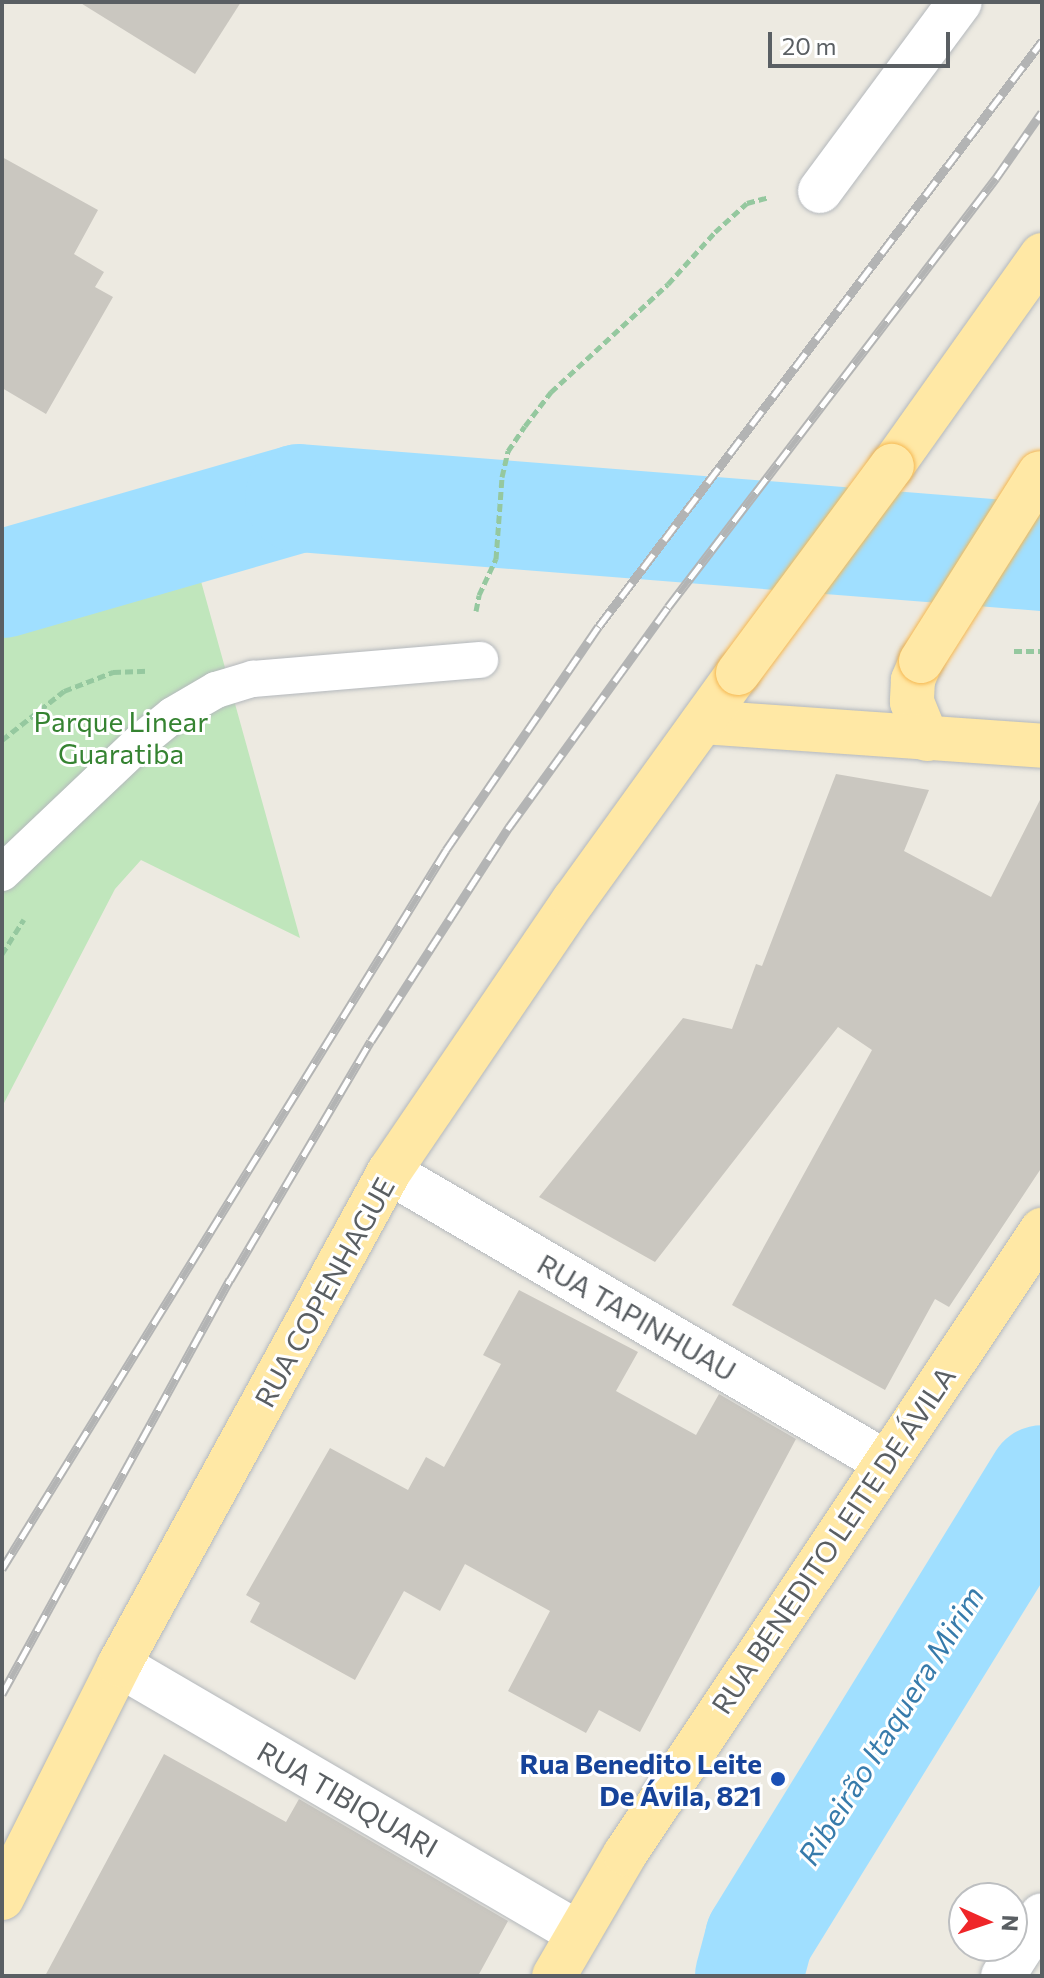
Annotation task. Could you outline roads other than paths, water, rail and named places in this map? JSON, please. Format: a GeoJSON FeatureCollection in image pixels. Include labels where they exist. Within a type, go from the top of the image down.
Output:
{"type":"FeatureCollection","features":[{"type":"Feature","properties":{"kind":"main road","name":"RUA COPENHAGUE"},"geometry":{"type":"LineString","coordinates":[[2,1898],[119,1665],[389,1172],[574,900],[892,466],[1042,255]]}},
{"type":"Feature","properties":{"kind":"main road"},"geometry":{"type":"LineString","coordinates":[[927,739],[912,702],[913,680],[921,661],[1041,472]]}},
{"type":"Feature","properties":{"kind":"main road"},"geometry":{"type":"LineString","coordinates":[[703,722],[1042,746]]}},
{"type":"Feature","properties":{"kind":"main road","name":"RUA BENEDITO LEITE DE ÁVILA"},"geometry":{"type":"LineString","coordinates":[[554,1976],[625,1854],[1042,1230]]}},
{"type":"Feature","properties":{"kind":"street"},"geometry":{"type":"LineString","coordinates":[[820,191],[960,2]]}},
{"type":"Feature","properties":{"kind":"street","name":"RUA TAPINHUAU"},"geometry":{"type":"LineString","coordinates":[[389,1172],[885,1462]]}},
{"type":"Feature","properties":{"kind":"street","name":"RUA TIBIQUARI"},"geometry":{"type":"LineString","coordinates":[[119,1665],[578,1933]]}},
{"type":"Feature","properties":{"kind":"street"},"geometry":{"type":"LineString","coordinates":[[1003,1976],[1042,1915]]}},
{"type":"Feature","properties":{"kind":"lane"},"geometry":{"type":"LineString","coordinates":[[2,873],[141,741],[196,699],[253,679],[480,660]]}},
{"type":"Feature","properties":{"kind":"waterway"},"geometry":{"type":"LineString","coordinates":[[2,584],[299,498],[1042,557]]}},
{"type":"Feature","properties":{"kind":"waterway","name":"Ribeirão Itaquera Mirim"},"geometry":{"type":"LineString","coordinates":[[749,1976],[759,1938],[1042,1479]]}},
{"type":"Feature","properties":{"kind":"railway"},"geometry":{"type":"LineString","coordinates":[[2,1569],[446,850],[599,626],[1042,41]]}},
{"type":"Feature","properties":{"kind":"railway"},"geometry":{"type":"LineString","coordinates":[[2,1694],[230,1280],[371,1041],[509,827],[668,607],[996,178],[1042,112]]}},
{"type":"Feature","properties":{"kind":"place","name":"Rua Benedito Leite De Ávila, 821"},"geometry":{"type":"Point","coordinates":[778,1779]}},
{"type":"Feature","properties":{"kind":"park label","name":"Parque Linear Guaratiba"},"geometry":{"type":"Point","coordinates":[121,737]}}]}
